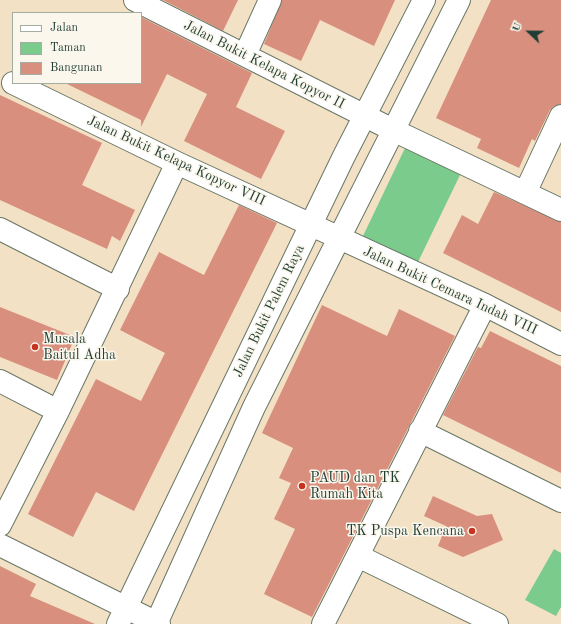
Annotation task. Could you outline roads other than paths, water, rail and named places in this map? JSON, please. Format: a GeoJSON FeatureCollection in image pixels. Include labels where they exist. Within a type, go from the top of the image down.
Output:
{"type":"FeatureCollection","features":[{"type":"Feature","properties":{"kind":"street","name":"Jalan Bukit Kelapa Kopyor II"},"geometry":{"type":"LineString","coordinates":[[135,0],[393,130],[561,210]]}},
{"type":"Feature","properties":{"kind":"street"},"geometry":{"type":"LineString","coordinates":[[245,55],[270,0]]}},
{"type":"Feature","properties":{"kind":"street","name":"Jalan Bukit Palem Raya"},"geometry":{"type":"LineString","coordinates":[[121,616],[310,225],[424,0]]}},
{"type":"Feature","properties":{"kind":"street","name":"Jalan Bukit Palem Raya"},"geometry":{"type":"LineString","coordinates":[[157,623],[254,407],[458,0]]}},
{"type":"Feature","properties":{"kind":"street","name":"Jalan Bukit Kelapa Kopyor VIII"},"geometry":{"type":"LineString","coordinates":[[0,76],[12,82]]}},
{"type":"Feature","properties":{"kind":"street","name":"Jalan Bukit Kelapa Kopyor VIII"},"geometry":{"type":"LineString","coordinates":[[15,84],[177,163],[339,238]]}},
{"type":"Feature","properties":{"kind":"street"},"geometry":{"type":"LineString","coordinates":[[525,193],[561,116]]}},
{"type":"Feature","properties":{"kind":"street"},"geometry":{"type":"LineString","coordinates":[[0,526],[118,289],[177,163]]}},
{"type":"Feature","properties":{"kind":"street"},"geometry":{"type":"LineString","coordinates":[[0,229],[118,289]]}},
{"type":"Feature","properties":{"kind":"street","name":"Jalan Bukit Cemara Indah VIII"},"geometry":{"type":"LineString","coordinates":[[339,238],[485,305],[561,344]]}},
{"type":"Feature","properties":{"kind":"street"},"geometry":{"type":"LineString","coordinates":[[323,624],[485,305]]}},
{"type":"Feature","properties":{"kind":"street"},"geometry":{"type":"LineString","coordinates":[[0,380],[58,411]]}},
{"type":"Feature","properties":{"kind":"street"},"geometry":{"type":"LineString","coordinates":[[420,431],[561,501]]}},
{"type":"Feature","properties":{"kind":"street"},"geometry":{"type":"LineString","coordinates":[[0,545],[121,616],[157,623]]}},
{"type":"Feature","properties":{"kind":"street"},"geometry":{"type":"LineString","coordinates":[[358,556],[497,624]]}},
{"type":"Feature","properties":{"kind":"place","name":"Musala Baitul Adha"},"geometry":{"type":"Point","coordinates":[35,347]}},
{"type":"Feature","properties":{"kind":"place","name":"PAUD dan TK Rumah Kita"},"geometry":{"type":"Point","coordinates":[302,486]}},
{"type":"Feature","properties":{"kind":"place","name":"TK Puspa Kencana"},"geometry":{"type":"Point","coordinates":[472,531]}}]}
